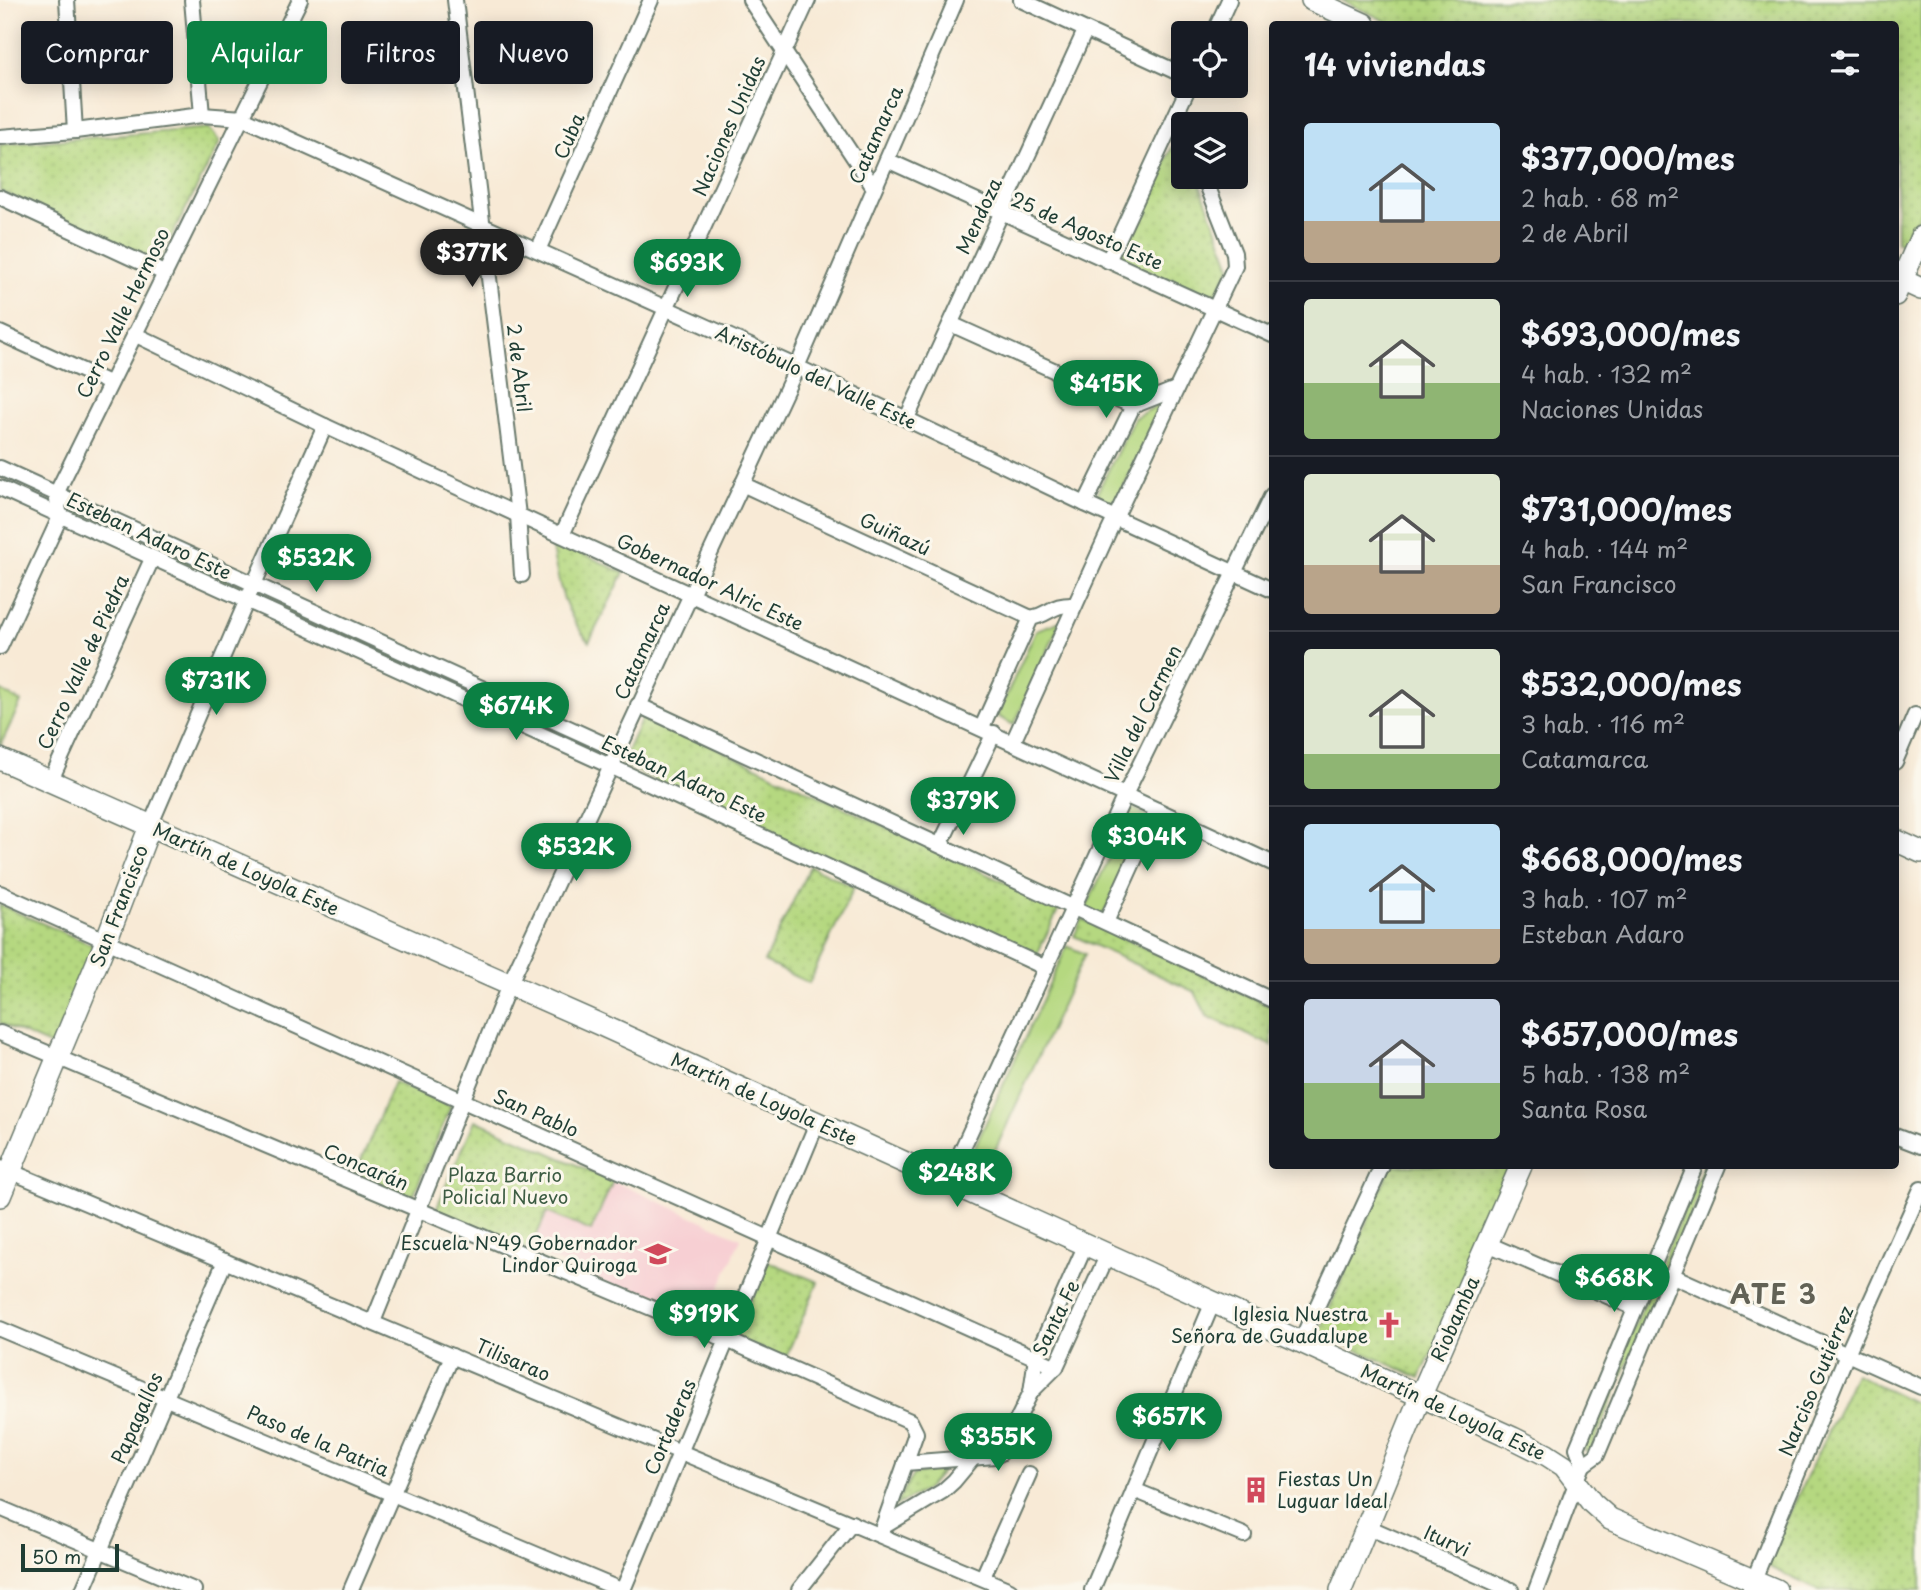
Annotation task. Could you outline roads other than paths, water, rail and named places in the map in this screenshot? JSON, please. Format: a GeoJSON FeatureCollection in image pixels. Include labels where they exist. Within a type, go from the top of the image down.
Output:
{"type":"FeatureCollection","features":[{"type":"Feature","properties":{"kind":"main road"},"geometry":{"type":"LineString","coordinates":[[1312,0],[1358,21]]}},
{"type":"Feature","properties":{"kind":"main road"},"geometry":{"type":"LineString","coordinates":[[1899,280],[1921,237]]}},
{"type":"Feature","properties":{"kind":"main road"},"geometry":{"type":"LineString","coordinates":[[1899,284],[1921,289]]}},
{"type":"Feature","properties":{"kind":"main road","name":"Martín de Loyola Este"},"geometry":{"type":"LineString","coordinates":[[0,759],[1422,1395],[1580,1473],[1592,1503],[1610,1519],[1751,1585],[1776,1590]]}},
{"type":"Feature","properties":{"kind":"main road","name":"San Francisco"},"geometry":{"type":"LineString","coordinates":[[0,1196],[5,1169],[58,1058],[150,826]]}},
{"type":"Feature","properties":{"kind":"main road"},"geometry":{"type":"LineString","coordinates":[[1899,843],[1921,852]]}},
{"type":"Feature","properties":{"kind":"main road","name":"Riobamba"},"geometry":{"type":"LineString","coordinates":[[1341,1590],[1520,1169]]}},
{"type":"Feature","properties":{"kind":"street"},"geometry":{"type":"LineString","coordinates":[[67,0],[75,131]]}},
{"type":"Feature","properties":{"kind":"street"},"geometry":{"type":"LineString","coordinates":[[192,0],[202,114]]}},
{"type":"Feature","properties":{"kind":"street","name":"Cerro Valle Hermoso"},"geometry":{"type":"LineString","coordinates":[[56,494],[300,0]]}},
{"type":"Feature","properties":{"kind":"street","name":"2 de Abril"},"geometry":{"type":"LineString","coordinates":[[454,0],[518,515],[522,575]]}},
{"type":"Feature","properties":{"kind":"street","name":"Cuba"},"geometry":{"type":"LineString","coordinates":[[538,250],[651,0]]}},
{"type":"Feature","properties":{"kind":"street"},"geometry":{"type":"LineString","coordinates":[[750,0],[874,188]]}},
{"type":"Feature","properties":{"kind":"street","name":"Naciones Unidas"},"geometry":{"type":"LineString","coordinates":[[562,535],[808,0]]}},
{"type":"Feature","properties":{"kind":"street","name":"Catamarca"},"geometry":{"type":"LineString","coordinates":[[373,1322],[509,985],[797,367],[956,0]]}},
{"type":"Feature","properties":{"kind":"street"},"geometry":{"type":"LineString","coordinates":[[1021,0],[1171,70]]}},
{"type":"Feature","properties":{"kind":"street"},"geometry":{"type":"LineString","coordinates":[[1219,21],[1229,0]]}},
{"type":"Feature","properties":{"kind":"street","name":"Mendoza"},"geometry":{"type":"LineString","coordinates":[[908,418],[1086,31]]}},
{"type":"Feature","properties":{"kind":"street","name":"Aristóbulo del Valle Este"},"geometry":{"type":"LineString","coordinates":[[0,137],[75,131],[202,114],[243,118],[797,367],[1269,589]]}},
{"type":"Feature","properties":{"kind":"street"},"geometry":{"type":"LineString","coordinates":[[1108,261],[1171,139]]}},
{"type":"Feature","properties":{"kind":"street","name":"25 de Agosto Este"},"geometry":{"type":"LineString","coordinates":[[887,160],[1269,334]]}},
{"type":"Feature","properties":{"kind":"street"},"geometry":{"type":"LineString","coordinates":[[1013,741],[1115,517],[1235,267],[1234,253],[1209,189]]}},
{"type":"Feature","properties":{"kind":"street"},"geometry":{"type":"LineString","coordinates":[[0,197],[164,273]]}},
{"type":"Feature","properties":{"kind":"street"},"geometry":{"type":"LineString","coordinates":[[951,324],[1133,406]]}},
{"type":"Feature","properties":{"kind":"street"},"geometry":{"type":"LineString","coordinates":[[0,333],[109,383]]}},
{"type":"Feature","properties":{"kind":"street","name":"Gobernador Alric Este"},"geometry":{"type":"LineString","coordinates":[[134,334],[325,426],[1013,741],[1269,862]]}},
{"type":"Feature","properties":{"kind":"street"},"geometry":{"type":"LineString","coordinates":[[1085,504],[1133,406],[1177,389]]}},
{"type":"Feature","properties":{"kind":"street","name":"San Francisco"},"geometry":{"type":"LineString","coordinates":[[150,826],[325,426]]}},
{"type":"Feature","properties":{"kind":"street","name":"Esteban Adaro Este"},"geometry":{"type":"LineString","coordinates":[[0,468],[617,750]]}},
{"type":"Feature","properties":{"kind":"street","name":"Guiñazú"},"geometry":{"type":"LineString","coordinates":[[742,484],[1031,618]]}},
{"type":"Feature","properties":{"kind":"street","name":"Esteban Adaro Este"},"geometry":{"type":"LineString","coordinates":[[0,488],[1046,968]]}},
{"type":"Feature","properties":{"kind":"street"},"geometry":{"type":"LineString","coordinates":[[0,647],[60,517],[56,494]]}},
{"type":"Feature","properties":{"kind":"street","name":"Villa del Carmen"},"geometry":{"type":"LineString","coordinates":[[947,1182],[1072,907],[1269,501]]}},
{"type":"Feature","properties":{"kind":"street","name":"Cerro Valle de Piedra"},"geometry":{"type":"LineString","coordinates":[[50,782],[152,559]]}},
{"type":"Feature","properties":{"kind":"street"},"geometry":{"type":"LineString","coordinates":[[940,845],[1031,618],[1043,616],[1060,605],[1075,605]]}},
{"type":"Feature","properties":{"kind":"street"},"geometry":{"type":"LineString","coordinates":[[638,705],[1269,999]]}},
{"type":"Feature","properties":{"kind":"street"},"geometry":{"type":"LineString","coordinates":[[1899,753],[1915,715]]}},
{"type":"Feature","properties":{"kind":"street"},"geometry":{"type":"LineString","coordinates":[[1106,922],[1157,810]]}},
{"type":"Feature","properties":{"kind":"street","name":"San Pablo"},"geometry":{"type":"LineString","coordinates":[[0,893],[1056,1367]]}},
{"type":"Feature","properties":{"kind":"street","name":"Concarán"},"geometry":{"type":"LineString","coordinates":[[0,1033],[727,1340],[910,1421],[916,1433],[905,1463]]}},
{"type":"Feature","properties":{"kind":"street","name":"Cortaderas"},"geometry":{"type":"LineString","coordinates":[[622,1590],[817,1123]]}},
{"type":"Feature","properties":{"kind":"street"},"geometry":{"type":"LineString","coordinates":[[1899,1138],[1921,1146]]}},
{"type":"Feature","properties":{"kind":"street","name":"Tilisarao"},"geometry":{"type":"LineString","coordinates":[[5,1169],[852,1523],[882,1531],[1010,1590]]}},
{"type":"Feature","properties":{"kind":"street"},"geometry":{"type":"LineString","coordinates":[[1301,1341],[1381,1169]]}},
{"type":"Feature","properties":{"kind":"street"},"geometry":{"type":"LineString","coordinates":[[1580,1473],[1577,1448],[1694,1169]]}},
{"type":"Feature","properties":{"kind":"street"},"geometry":{"type":"LineString","coordinates":[[1536,1590],[1580,1473],[1597,1455],[1717,1169]]}},
{"type":"Feature","properties":{"kind":"street","name":"Narciso Gutiérrez"},"geometry":{"type":"LineString","coordinates":[[1751,1585],[1847,1354],[1921,1189]]}},
{"type":"Feature","properties":{"kind":"street","name":"Santa Fe"},"geometry":{"type":"LineString","coordinates":[[1031,1392],[1035,1357],[1086,1244]]}},
{"type":"Feature","properties":{"kind":"street"},"geometry":{"type":"LineString","coordinates":[[1488,1244],[1635,1308]]}},
{"type":"Feature","properties":{"kind":"street","name":"Santa Fe"},"geometry":{"type":"LineString","coordinates":[[905,1463],[1001,1453],[1031,1392],[1056,1367],[1108,1254]]}},
{"type":"Feature","properties":{"kind":"street","name":"Papagallos"},"geometry":{"type":"LineString","coordinates":[[83,1590],[225,1261]]}},
{"type":"Feature","properties":{"kind":"street"},"geometry":{"type":"LineString","coordinates":[[1671,1275],[1921,1387]]}},
{"type":"Feature","properties":{"kind":"street"},"geometry":{"type":"LineString","coordinates":[[1092,1590],[1213,1301]]}},
{"type":"Feature","properties":{"kind":"street","name":"Paso de la Patria"},"geometry":{"type":"LineString","coordinates":[[0,1329],[622,1590]]}},
{"type":"Feature","properties":{"kind":"street"},"geometry":{"type":"LineString","coordinates":[[351,1590],[452,1356]]}},
{"type":"Feature","properties":{"kind":"street"},"geometry":{"type":"LineString","coordinates":[[882,1531],[943,1491],[974,1457]]}},
{"type":"Feature","properties":{"kind":"street"},"geometry":{"type":"LineString","coordinates":[[882,1531],[905,1463]]}},
{"type":"Feature","properties":{"kind":"street"},"geometry":{"type":"LineString","coordinates":[[983,1577],[1029,1474]]}},
{"type":"Feature","properties":{"kind":"street"},"geometry":{"type":"LineString","coordinates":[[1134,1490],[1244,1535]]}},
{"type":"Feature","properties":{"kind":"street"},"geometry":{"type":"LineString","coordinates":[[0,1508],[194,1590]]}},
{"type":"Feature","properties":{"kind":"street"},"geometry":{"type":"LineString","coordinates":[[799,1590],[852,1523]]}},
{"type":"Feature","properties":{"kind":"street","name":"Iturvi"},"geometry":{"type":"LineString","coordinates":[[1368,1527],[1511,1590]]}},
{"type":"Feature","properties":{"kind":"place","name":"Escuela N°49 Gobernador Lindor Quiroga"},"geometry":{"type":"Point","coordinates":[658,1254]}},
{"type":"Feature","properties":{"kind":"place","name":"Iglesia Nuestra Señora de Guadalupe"},"geometry":{"type":"Point","coordinates":[1389,1325]}},
{"type":"Feature","properties":{"kind":"place","name":"Fiestas Un Luguar Ideal"},"geometry":{"type":"Point","coordinates":[1256,1490]}},
{"type":"Feature","properties":{"kind":"district","name":"ATE 3"},"geometry":{"type":"Point","coordinates":[1774,1295]}},
{"type":"Feature","properties":{"kind":"park label","name":"Plaza Barrio Policial Nuevo"},"geometry":{"type":"Point","coordinates":[505,1186]}}]}
